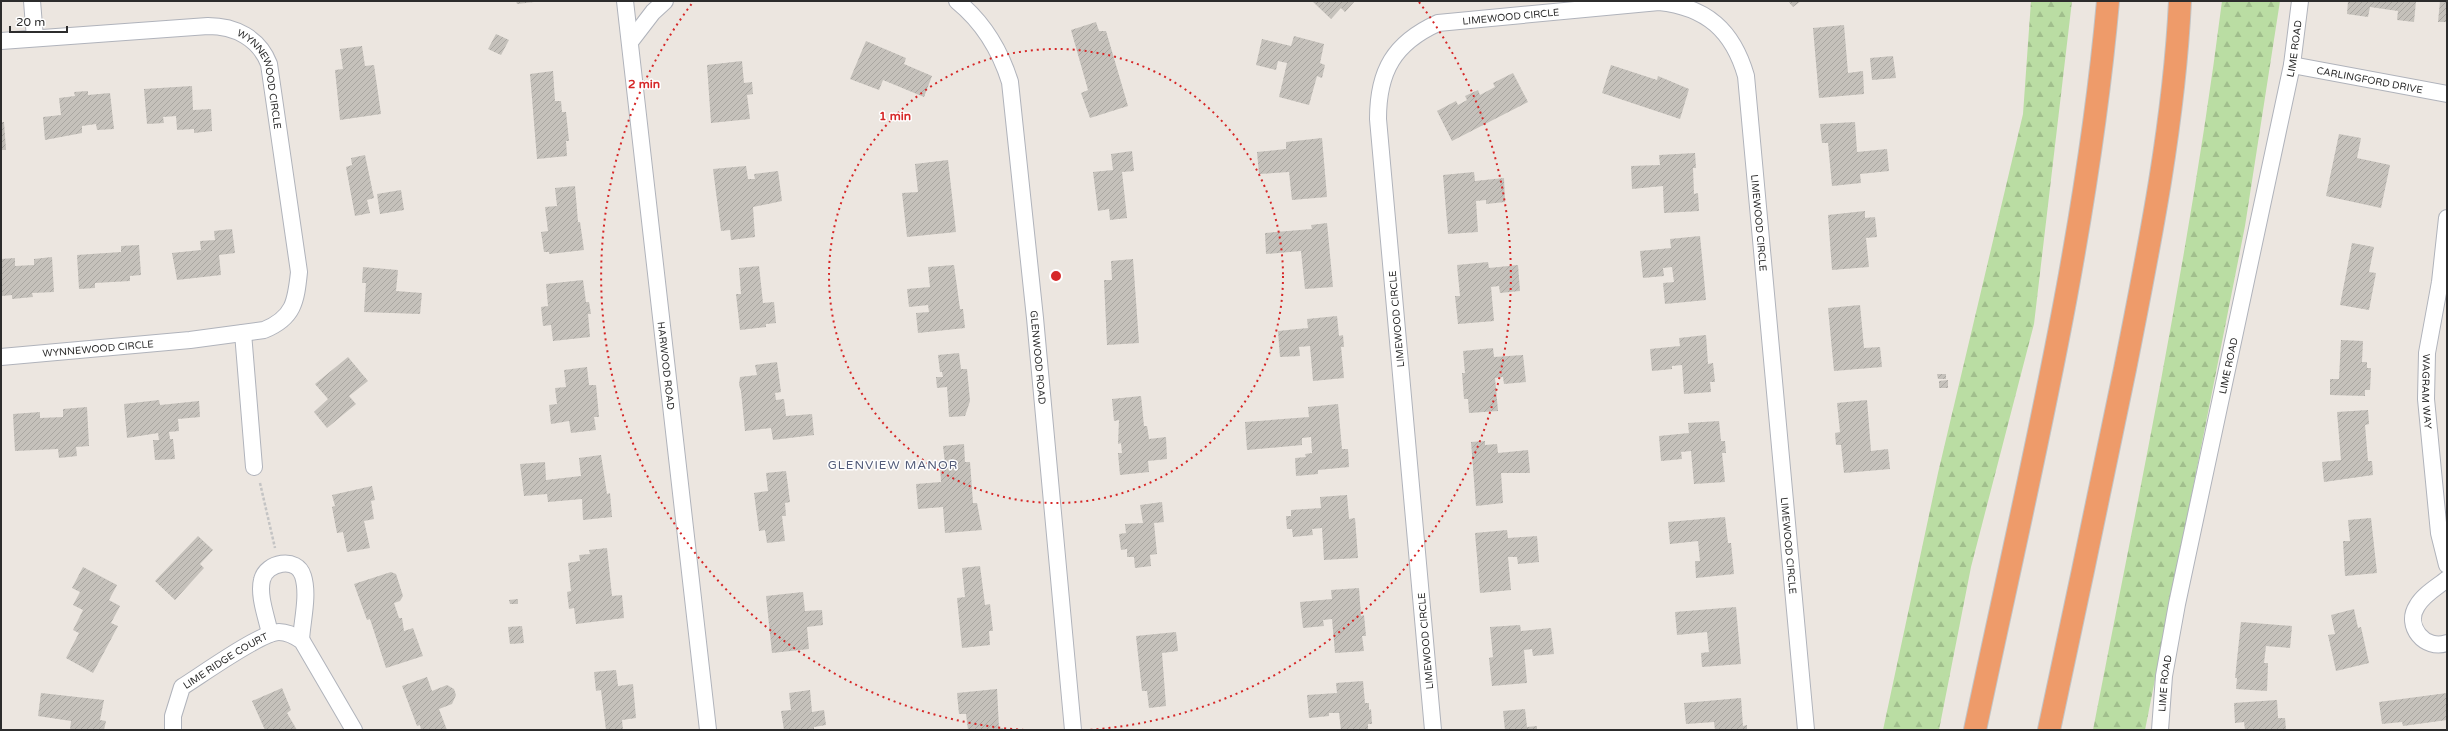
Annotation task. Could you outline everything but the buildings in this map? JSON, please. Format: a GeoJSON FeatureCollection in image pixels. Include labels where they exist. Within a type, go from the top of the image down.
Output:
{"type":"FeatureCollection","features":[{"type":"Feature","properties":{"kind":"highway"},"geometry":{"type":"LineString","coordinates":[[1976,730],[2084,202],[2100,89],[2108,1]]}},
{"type":"Feature","properties":{"kind":"highway"},"geometry":{"type":"LineString","coordinates":[[2049,730],[2139,299],[2159,187],[2174,71],[2180,1]]}},
{"type":"Feature","properties":{"kind":"street"},"geometry":{"type":"LineString","coordinates":[[32,1],[35,38]]}},
{"type":"Feature","properties":{"kind":"street","name":"HARWOOD ROAD"},"geometry":{"type":"LineString","coordinates":[[625,1],[708,730]]}},
{"type":"Feature","properties":{"kind":"street"},"geometry":{"type":"LineString","coordinates":[[630,42],[653,12],[665,1]]}},
{"type":"Feature","properties":{"kind":"street","name":"GLENWOOD ROAD"},"geometry":{"type":"LineString","coordinates":[[957,1],[978,21],[989,35],[1005,66],[1010,82],[1035,318],[1073,730]]}},
{"type":"Feature","properties":{"kind":"street","name":"LIME ROAD"},"geometry":{"type":"LineString","coordinates":[[2160,730],[2164,676],[2177,604],[2292,65],[2300,1]]}},
{"type":"Feature","properties":{"kind":"street","name":"LIMEWOOD CIRCLE"},"geometry":{"type":"LineString","coordinates":[[1434,730],[1378,119],[1378,102],[1384,76],[1396,53],[1404,44],[1418,32],[1438,23],[1659,2],[1690,8],[1711,20],[1730,39],[1742,63],[1746,76],[1806,730]]}},
{"type":"Feature","properties":{"kind":"street","name":"WYNNEWOOD CIRCLE"},"geometry":{"type":"LineString","coordinates":[[1,41],[219,26],[246,35],[256,43],[266,56],[269,64],[299,272],[296,299],[290,312],[274,326],[243,333],[190,340],[1,357]]}},
{"type":"Feature","properties":{"kind":"street","name":"CARLINGFORD DRIVE"},"geometry":{"type":"LineString","coordinates":[[2292,65],[2447,94]]}},
{"type":"Feature","properties":{"kind":"street","name":"WAGRAM WAY"},"geometry":{"type":"LineString","coordinates":[[2447,218],[2440,282],[2427,353],[2426,399],[2439,533],[2447,565]]}},
{"type":"Feature","properties":{"kind":"street"},"geometry":{"type":"LineString","coordinates":[[243,333],[254,467]]}},
{"type":"Feature","properties":{"kind":"street"},"geometry":{"type":"LineString","coordinates":[[270,634],[261,594],[261,581],[264,573],[279,564],[297,567],[303,574],[305,584],[294,637],[315,661],[354,730]]}},
{"type":"Feature","properties":{"kind":"street"},"geometry":{"type":"LineString","coordinates":[[2447,579],[2417,606],[2413,622],[2417,633],[2426,642],[2434,645],[2447,643]]}},
{"type":"Feature","properties":{"kind":"street","name":"LIME RIDGE COURT"},"geometry":{"type":"LineString","coordinates":[[173,730],[173,716],[182,687],[270,634],[279,632],[294,637]]}},
{"type":"Feature","properties":{"kind":"path"},"geometry":{"type":"LineString","coordinates":[[254,467],[260,482],[279,564]]}},
{"type":"Feature","properties":{"kind":"green space"},"geometry":{"type":"Polygon","coordinates":[[[2031,1],[2072,1],[2034,324],[1971,567],[1939,730],[1883,730],[1938,473],[2023,114],[2031,1]]]}},
{"type":"Feature","properties":{"kind":"green space"},"geometry":{"type":"Polygon","coordinates":[[[2222,1],[2280,1],[2245,226],[2145,730],[2093,730],[2164,367],[2195,184],[2222,1]]]}},
{"type":"Feature","properties":{"kind":"district","name":"GLENVIEW MANOR"},"geometry":{"type":"Point","coordinates":[893,465]}}]}
